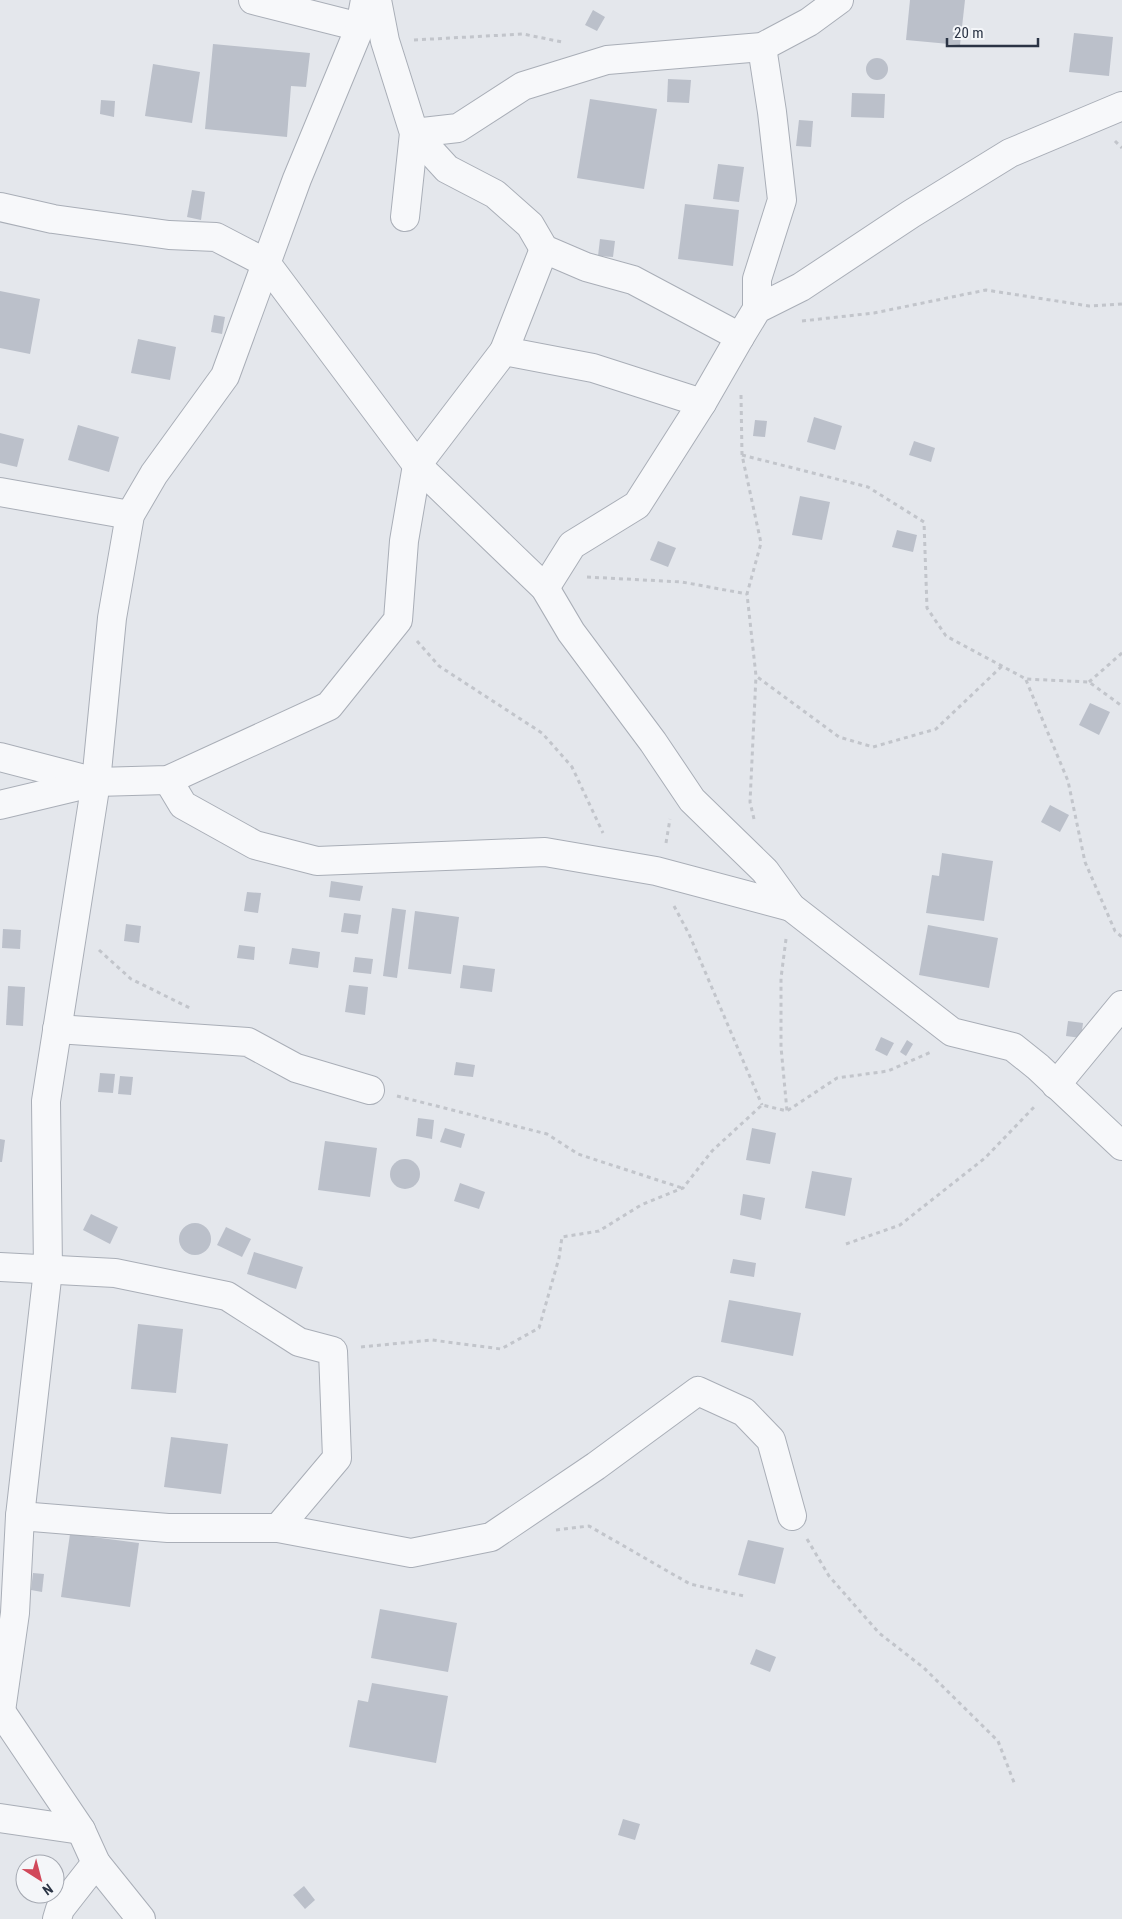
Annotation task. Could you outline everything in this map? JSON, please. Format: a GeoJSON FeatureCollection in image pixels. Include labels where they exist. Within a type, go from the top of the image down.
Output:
{"type":"FeatureCollection","features":[{"type":"Feature","properties":{"kind":"street"},"geometry":{"type":"LineString","coordinates":[[254,0],[360,27]]}},
{"type":"Feature","properties":{"kind":"street"},"geometry":{"type":"LineString","coordinates":[[141,1919],[96,1863],[81,1830],[0,1710],[15,1613],[13,1529],[48,1270],[46,1102],[96,782],[112,618],[130,515],[154,474],[225,376],[298,178],[360,27],[365,0]]}},
{"type":"Feature","properties":{"kind":"street"},"geometry":{"type":"LineString","coordinates":[[377,0],[385,41],[414,133],[446,170],[496,194],[530,225],[544,249],[586,267],[633,280],[740,337]]}},
{"type":"Feature","properties":{"kind":"street"},"geometry":{"type":"LineString","coordinates":[[414,133],[458,128],[524,86],[606,60],[762,48],[809,22],[839,0]]}},
{"type":"Feature","properties":{"kind":"street"},"geometry":{"type":"LineString","coordinates":[[546,588],[572,545],[637,505],[702,403],[757,308],[757,279],[782,200],[772,112],[762,48]]}},
{"type":"Feature","properties":{"kind":"street"},"geometry":{"type":"LineString","coordinates":[[757,308],[801,287],[911,214],[1010,154],[1122,106]]}},
{"type":"Feature","properties":{"kind":"street"},"geometry":{"type":"LineString","coordinates":[[405,217],[414,133]]}},
{"type":"Feature","properties":{"kind":"street"},"geometry":{"type":"LineString","coordinates":[[0,208],[62,220],[170,235],[216,237],[266,263],[417,465],[546,588],[571,632],[653,742],[692,800],[765,870],[791,907],[952,1032],[1013,1047],[1038,1067],[1122,1146]]}},
{"type":"Feature","properties":{"kind":"street"},"geometry":{"type":"LineString","coordinates":[[0,805],[96,782],[168,780],[329,706],[398,620],[404,541],[417,465],[504,350],[544,249]]}},
{"type":"Feature","properties":{"kind":"street"},"geometry":{"type":"LineString","coordinates":[[504,350],[593,368],[702,403]]}},
{"type":"Feature","properties":{"kind":"street"},"geometry":{"type":"LineString","coordinates":[[0,492],[130,515]]}},
{"type":"Feature","properties":{"kind":"street"},"geometry":{"type":"LineString","coordinates":[[0,757],[96,782]]}},
{"type":"Feature","properties":{"kind":"street"},"geometry":{"type":"LineString","coordinates":[[168,780],[184,805],[255,845],[317,861],[545,852],[656,871],[791,907]]}},
{"type":"Feature","properties":{"kind":"street"},"geometry":{"type":"LineString","coordinates":[[1056,1085],[1122,1005]]}},
{"type":"Feature","properties":{"kind":"street"},"geometry":{"type":"LineString","coordinates":[[57,1029],[248,1042],[296,1068],[370,1090]]}},
{"type":"Feature","properties":{"kind":"street"},"geometry":{"type":"LineString","coordinates":[[0,1266],[115,1274],[227,1296],[298,1342],[333,1351],[337,1458],[278,1528]]}},
{"type":"Feature","properties":{"kind":"street"},"geometry":{"type":"LineString","coordinates":[[13,1529],[278,1528],[411,1553],[490,1537],[596,1466],[698,1392],[744,1412],[771,1440],[792,1516]]}},
{"type":"Feature","properties":{"kind":"street"},"geometry":{"type":"LineString","coordinates":[[0,1818],[81,1830]]}},
{"type":"Feature","properties":{"kind":"street"},"geometry":{"type":"LineString","coordinates":[[57,1919],[60,1909],[96,1863]]}},
{"type":"Feature","properties":{"kind":"path"},"geometry":{"type":"LineString","coordinates":[[385,41],[523,34],[565,43]]}},
{"type":"Feature","properties":{"kind":"path"},"geometry":{"type":"LineString","coordinates":[[798,322],[874,312],[986,290],[1089,306],[1122,304]]}},
{"type":"Feature","properties":{"kind":"path"},"geometry":{"type":"LineString","coordinates":[[741,386],[742,454],[761,543],[747,594],[756,676],[750,802],[754,820]]}},
{"type":"Feature","properties":{"kind":"path"},"geometry":{"type":"LineString","coordinates":[[742,454],[868,487],[924,522],[927,608],[946,636],[1026,679],[1089,682],[1122,706]]}},
{"type":"Feature","properties":{"kind":"path"},"geometry":{"type":"LineString","coordinates":[[546,588],[586,577],[682,582],[747,594]]}},
{"type":"Feature","properties":{"kind":"path"},"geometry":{"type":"LineString","coordinates":[[1089,682],[1122,653]]}},
{"type":"Feature","properties":{"kind":"path"},"geometry":{"type":"LineString","coordinates":[[756,676],[839,737],[873,747],[936,729],[1002,666]]}},
{"type":"Feature","properties":{"kind":"path"},"geometry":{"type":"LineString","coordinates":[[1026,679],[1068,781],[1086,862],[1115,931],[1122,937]]}},
{"type":"Feature","properties":{"kind":"path"},"geometry":{"type":"LineString","coordinates":[[656,871],[665,851],[677,779]]}},
{"type":"Feature","properties":{"kind":"path"},"geometry":{"type":"LineString","coordinates":[[787,1110],[782,1047],[781,978],[791,907]]}},
{"type":"Feature","properties":{"kind":"path"},"geometry":{"type":"LineString","coordinates":[[74,926],[131,979],[198,1012]]}},
{"type":"Feature","properties":{"kind":"path"},"geometry":{"type":"LineString","coordinates":[[333,1351],[432,1340],[501,1349],[539,1328],[559,1258],[562,1238],[599,1231],[641,1205],[683,1188],[712,1151],[762,1105],[787,1110],[837,1078],[888,1071],[932,1052],[952,1032]]}},
{"type":"Feature","properties":{"kind":"path"},"geometry":{"type":"LineString","coordinates":[[846,1244],[900,1225],[985,1158],[1056,1085]]}},
{"type":"Feature","properties":{"kind":"path"},"geometry":{"type":"LineString","coordinates":[[370,1090],[547,1134],[578,1154],[683,1188]]}},
{"type":"Feature","properties":{"kind":"path"},"geometry":{"type":"LineString","coordinates":[[792,1516],[829,1576],[879,1633],[924,1668],[998,1741],[1015,1785]]}},
{"type":"Feature","properties":{"kind":"path"},"geometry":{"type":"LineString","coordinates":[[553,1530],[589,1526],[690,1584],[744,1596]]}},
{"type":"Feature","properties":{"kind":"building"},"geometry":{"type":"Polygon","coordinates":[[[910,0],[965,0],[960,45],[906,40],[910,0]]]}},
{"type":"Feature","properties":{"kind":"building"},"geometry":{"type":"Polygon","coordinates":[[[593,10],[605,17],[597,31],[585,25],[593,10]]]}},
{"type":"Feature","properties":{"kind":"building"},"geometry":{"type":"Polygon","coordinates":[[[1074,33],[1113,37],[1109,76],[1069,72],[1074,33]]]}},
{"type":"Feature","properties":{"kind":"building"},"geometry":{"type":"Polygon","coordinates":[[[213,44],[310,53],[306,87],[291,86],[287,137],[205,129],[213,44]]]}},
{"type":"Feature","properties":{"kind":"building"},"geometry":{"type":"Polygon","coordinates":[[[877,58],[885,61],[888,69],[885,77],[877,80],[869,77],[866,69],[869,61],[877,58]]]}},
{"type":"Feature","properties":{"kind":"building"},"geometry":{"type":"Polygon","coordinates":[[[153,64],[200,72],[192,123],[145,116],[153,64]]]}},
{"type":"Feature","properties":{"kind":"building"},"geometry":{"type":"Polygon","coordinates":[[[668,79],[691,80],[689,103],[667,102],[668,79]]]}},
{"type":"Feature","properties":{"kind":"building"},"geometry":{"type":"Polygon","coordinates":[[[852,93],[885,94],[884,118],[851,117],[852,93]]]}},
{"type":"Feature","properties":{"kind":"building"},"geometry":{"type":"Polygon","coordinates":[[[590,99],[657,109],[644,189],[577,178],[590,99]]]}},
{"type":"Feature","properties":{"kind":"building"},"geometry":{"type":"Polygon","coordinates":[[[101,100],[115,101],[114,117],[100,114],[101,100]]]}},
{"type":"Feature","properties":{"kind":"building"},"geometry":{"type":"Polygon","coordinates":[[[799,120],[813,121],[811,147],[796,146],[799,120]]]}},
{"type":"Feature","properties":{"kind":"building"},"geometry":{"type":"Polygon","coordinates":[[[718,164],[744,167],[739,202],[713,199],[718,164]]]}},
{"type":"Feature","properties":{"kind":"building"},"geometry":{"type":"Polygon","coordinates":[[[192,190],[205,192],[201,220],[187,217],[192,190]]]}},
{"type":"Feature","properties":{"kind":"building"},"geometry":{"type":"Polygon","coordinates":[[[685,204],[739,210],[733,266],[678,259],[685,204]]]}},
{"type":"Feature","properties":{"kind":"building"},"geometry":{"type":"Polygon","coordinates":[[[600,239],[615,241],[613,257],[598,256],[600,239]]]}},
{"type":"Feature","properties":{"kind":"building"},"geometry":{"type":"Polygon","coordinates":[[[0,291],[40,299],[30,354],[0,348],[0,291]]]}},
{"type":"Feature","properties":{"kind":"building"},"geometry":{"type":"Polygon","coordinates":[[[214,315],[225,317],[222,334],[211,332],[214,315]]]}},
{"type":"Feature","properties":{"kind":"building"},"geometry":{"type":"Polygon","coordinates":[[[138,339],[176,347],[170,380],[131,373],[138,339]]]}},
{"type":"Feature","properties":{"kind":"building"},"geometry":{"type":"Polygon","coordinates":[[[814,417],[842,426],[835,450],[807,442],[814,417]]]}},
{"type":"Feature","properties":{"kind":"building"},"geometry":{"type":"Polygon","coordinates":[[[755,420],[767,421],[765,437],[753,436],[755,420]]]}},
{"type":"Feature","properties":{"kind":"building"},"geometry":{"type":"Polygon","coordinates":[[[78,425],[119,437],[109,472],[68,460],[78,425]]]}},
{"type":"Feature","properties":{"kind":"building"},"geometry":{"type":"Polygon","coordinates":[[[0,433],[24,439],[17,467],[0,463],[0,433]]]}},
{"type":"Feature","properties":{"kind":"building"},"geometry":{"type":"Polygon","coordinates":[[[914,441],[935,448],[931,462],[909,455],[914,441]]]}},
{"type":"Feature","properties":{"kind":"building"},"geometry":{"type":"Polygon","coordinates":[[[800,496],[830,502],[822,540],[792,535],[800,496]]]}},
{"type":"Feature","properties":{"kind":"building"},"geometry":{"type":"Polygon","coordinates":[[[897,530],[917,535],[913,552],[892,547],[897,530]]]}},
{"type":"Feature","properties":{"kind":"building"},"geometry":{"type":"Polygon","coordinates":[[[658,541],[676,548],[668,567],[650,560],[658,541]]]}},
{"type":"Feature","properties":{"kind":"building"},"geometry":{"type":"Polygon","coordinates":[[[1090,703],[1110,712],[1099,735],[1079,725],[1090,703]]]}},
{"type":"Feature","properties":{"kind":"building"},"geometry":{"type":"Polygon","coordinates":[[[1050,805],[1069,815],[1060,832],[1041,822],[1050,805]]]}},
{"type":"Feature","properties":{"kind":"building"},"geometry":{"type":"Polygon","coordinates":[[[942,853],[993,861],[984,921],[926,913],[932,875],[939,876],[942,853]]]}},
{"type":"Feature","properties":{"kind":"building"},"geometry":{"type":"Polygon","coordinates":[[[331,881],[363,886],[360,901],[329,897],[331,881]]]}},
{"type":"Feature","properties":{"kind":"building"},"geometry":{"type":"Polygon","coordinates":[[[247,892],[261,893],[258,913],[244,911],[247,892]]]}},
{"type":"Feature","properties":{"kind":"building"},"geometry":{"type":"Polygon","coordinates":[[[392,908],[406,910],[397,978],[383,976],[392,908]]]}},
{"type":"Feature","properties":{"kind":"building"},"geometry":{"type":"Polygon","coordinates":[[[415,911],[459,917],[451,974],[408,969],[415,911]]]}},
{"type":"Feature","properties":{"kind":"building"},"geometry":{"type":"Polygon","coordinates":[[[344,913],[361,915],[358,934],[341,932],[344,913]]]}},
{"type":"Feature","properties":{"kind":"building"},"geometry":{"type":"Polygon","coordinates":[[[126,924],[141,926],[139,943],[124,941],[126,924]]]}},
{"type":"Feature","properties":{"kind":"building"},"geometry":{"type":"Polygon","coordinates":[[[928,925],[998,938],[989,988],[919,975],[928,925]]]}},
{"type":"Feature","properties":{"kind":"building"},"geometry":{"type":"Polygon","coordinates":[[[3,929],[21,930],[20,949],[2,948],[3,929]]]}},
{"type":"Feature","properties":{"kind":"building"},"geometry":{"type":"Polygon","coordinates":[[[239,945],[255,947],[254,960],[237,958],[239,945]]]}},
{"type":"Feature","properties":{"kind":"building"},"geometry":{"type":"Polygon","coordinates":[[[292,948],[320,952],[318,968],[289,964],[292,948]]]}},
{"type":"Feature","properties":{"kind":"building"},"geometry":{"type":"Polygon","coordinates":[[[355,957],[373,959],[371,974],[353,972],[355,957]]]}},
{"type":"Feature","properties":{"kind":"building"},"geometry":{"type":"Polygon","coordinates":[[[463,965],[495,969],[492,992],[460,988],[463,965]]]}},
{"type":"Feature","properties":{"kind":"building"},"geometry":{"type":"Polygon","coordinates":[[[349,985],[368,987],[365,1015],[345,1012],[349,985]]]}},
{"type":"Feature","properties":{"kind":"building"},"geometry":{"type":"Polygon","coordinates":[[[8,986],[25,987],[23,1026],[6,1025],[8,986]]]}},
{"type":"Feature","properties":{"kind":"building"},"geometry":{"type":"Polygon","coordinates":[[[1068,1021],[1083,1023],[1081,1038],[1066,1036],[1068,1021]]]}},
{"type":"Feature","properties":{"kind":"building"},"geometry":{"type":"Polygon","coordinates":[[[881,1037],[894,1043],[887,1056],[875,1050],[881,1037]]]}},
{"type":"Feature","properties":{"kind":"building"},"geometry":{"type":"Polygon","coordinates":[[[907,1040],[913,1044],[906,1056],[900,1052],[907,1040]]]}},
{"type":"Feature","properties":{"kind":"building"},"geometry":{"type":"Polygon","coordinates":[[[456,1062],[475,1065],[473,1077],[454,1075],[456,1062]]]}},
{"type":"Feature","properties":{"kind":"building"},"geometry":{"type":"Polygon","coordinates":[[[100,1073],[115,1074],[113,1093],[98,1092],[100,1073]]]}},
{"type":"Feature","properties":{"kind":"building"},"geometry":{"type":"Polygon","coordinates":[[[120,1076],[133,1077],[131,1095],[118,1094],[120,1076]]]}},
{"type":"Feature","properties":{"kind":"building"},"geometry":{"type":"Polygon","coordinates":[[[418,1118],[434,1120],[432,1139],[416,1136],[418,1118]]]}},
{"type":"Feature","properties":{"kind":"building"},"geometry":{"type":"Polygon","coordinates":[[[445,1128],[465,1134],[461,1148],[440,1142],[445,1128]]]}},
{"type":"Feature","properties":{"kind":"building"},"geometry":{"type":"Polygon","coordinates":[[[752,1128],[776,1133],[770,1164],[746,1160],[752,1128]]]}},
{"type":"Feature","properties":{"kind":"building"},"geometry":{"type":"Polygon","coordinates":[[[0,1139],[5,1140],[2,1162],[0,1162],[0,1139]]]}},
{"type":"Feature","properties":{"kind":"building"},"geometry":{"type":"Polygon","coordinates":[[[325,1141],[377,1148],[370,1197],[318,1190],[325,1141]]]}},
{"type":"Feature","properties":{"kind":"building"},"geometry":{"type":"Polygon","coordinates":[[[405,1159],[416,1163],[420,1174],[416,1185],[405,1189],[394,1185],[390,1174],[394,1163],[405,1159]]]}},
{"type":"Feature","properties":{"kind":"building"},"geometry":{"type":"Polygon","coordinates":[[[812,1171],[852,1178],[845,1216],[805,1208],[812,1171]]]}},
{"type":"Feature","properties":{"kind":"building"},"geometry":{"type":"Polygon","coordinates":[[[460,1183],[485,1192],[479,1209],[454,1201],[460,1183]]]}},
{"type":"Feature","properties":{"kind":"building"},"geometry":{"type":"Polygon","coordinates":[[[743,1194],[765,1198],[761,1220],[740,1215],[743,1194]]]}},
{"type":"Feature","properties":{"kind":"building"},"geometry":{"type":"Polygon","coordinates":[[[91,1214],[118,1227],[110,1244],[83,1230],[91,1214]]]}},
{"type":"Feature","properties":{"kind":"building"},"geometry":{"type":"Polygon","coordinates":[[[195,1223],[201,1224],[206,1228],[210,1233],[210,1245],[206,1250],[201,1254],[195,1255],[189,1254],[184,1250],[180,1245],[179,1239],[180,1233],[184,1228],[189,1224],[195,1223]]]}},
{"type":"Feature","properties":{"kind":"building"},"geometry":{"type":"Polygon","coordinates":[[[226,1227],[251,1239],[242,1257],[217,1245],[226,1227]]]}},
{"type":"Feature","properties":{"kind":"building"},"geometry":{"type":"Polygon","coordinates":[[[254,1252],[303,1267],[296,1289],[247,1274],[254,1252]]]}},
{"type":"Feature","properties":{"kind":"building"},"geometry":{"type":"Polygon","coordinates":[[[733,1259],[756,1263],[754,1277],[730,1273],[733,1259]]]}},
{"type":"Feature","properties":{"kind":"building"},"geometry":{"type":"Polygon","coordinates":[[[729,1300],[801,1313],[793,1356],[721,1342],[729,1300]]]}},
{"type":"Feature","properties":{"kind":"building"},"geometry":{"type":"Polygon","coordinates":[[[138,1324],[183,1329],[176,1393],[131,1389],[138,1324]]]}},
{"type":"Feature","properties":{"kind":"building"},"geometry":{"type":"Polygon","coordinates":[[[171,1437],[228,1444],[221,1494],[164,1487],[171,1437]]]}},
{"type":"Feature","properties":{"kind":"building"},"geometry":{"type":"Polygon","coordinates":[[[70,1534],[139,1543],[130,1607],[61,1597],[70,1534]]]}},
{"type":"Feature","properties":{"kind":"building"},"geometry":{"type":"Polygon","coordinates":[[[748,1540],[784,1548],[775,1584],[738,1575],[748,1540]]]}},
{"type":"Feature","properties":{"kind":"building"},"geometry":{"type":"Polygon","coordinates":[[[33,1573],[44,1574],[42,1592],[31,1590],[33,1573]]]}},
{"type":"Feature","properties":{"kind":"building"},"geometry":{"type":"Polygon","coordinates":[[[380,1609],[457,1623],[448,1672],[371,1658],[380,1609]]]}},
{"type":"Feature","properties":{"kind":"building"},"geometry":{"type":"Polygon","coordinates":[[[756,1649],[776,1657],[770,1672],[750,1664],[756,1649]]]}},
{"type":"Feature","properties":{"kind":"building"},"geometry":{"type":"Polygon","coordinates":[[[372,1683],[448,1696],[436,1763],[349,1747],[358,1700],[368,1702],[372,1683]]]}},
{"type":"Feature","properties":{"kind":"building"},"geometry":{"type":"Polygon","coordinates":[[[623,1819],[640,1824],[635,1840],[618,1835],[623,1819]]]}},
{"type":"Feature","properties":{"kind":"building"},"geometry":{"type":"Polygon","coordinates":[[[304,1886],[315,1900],[305,1909],[293,1895],[304,1886]]]}}]}
